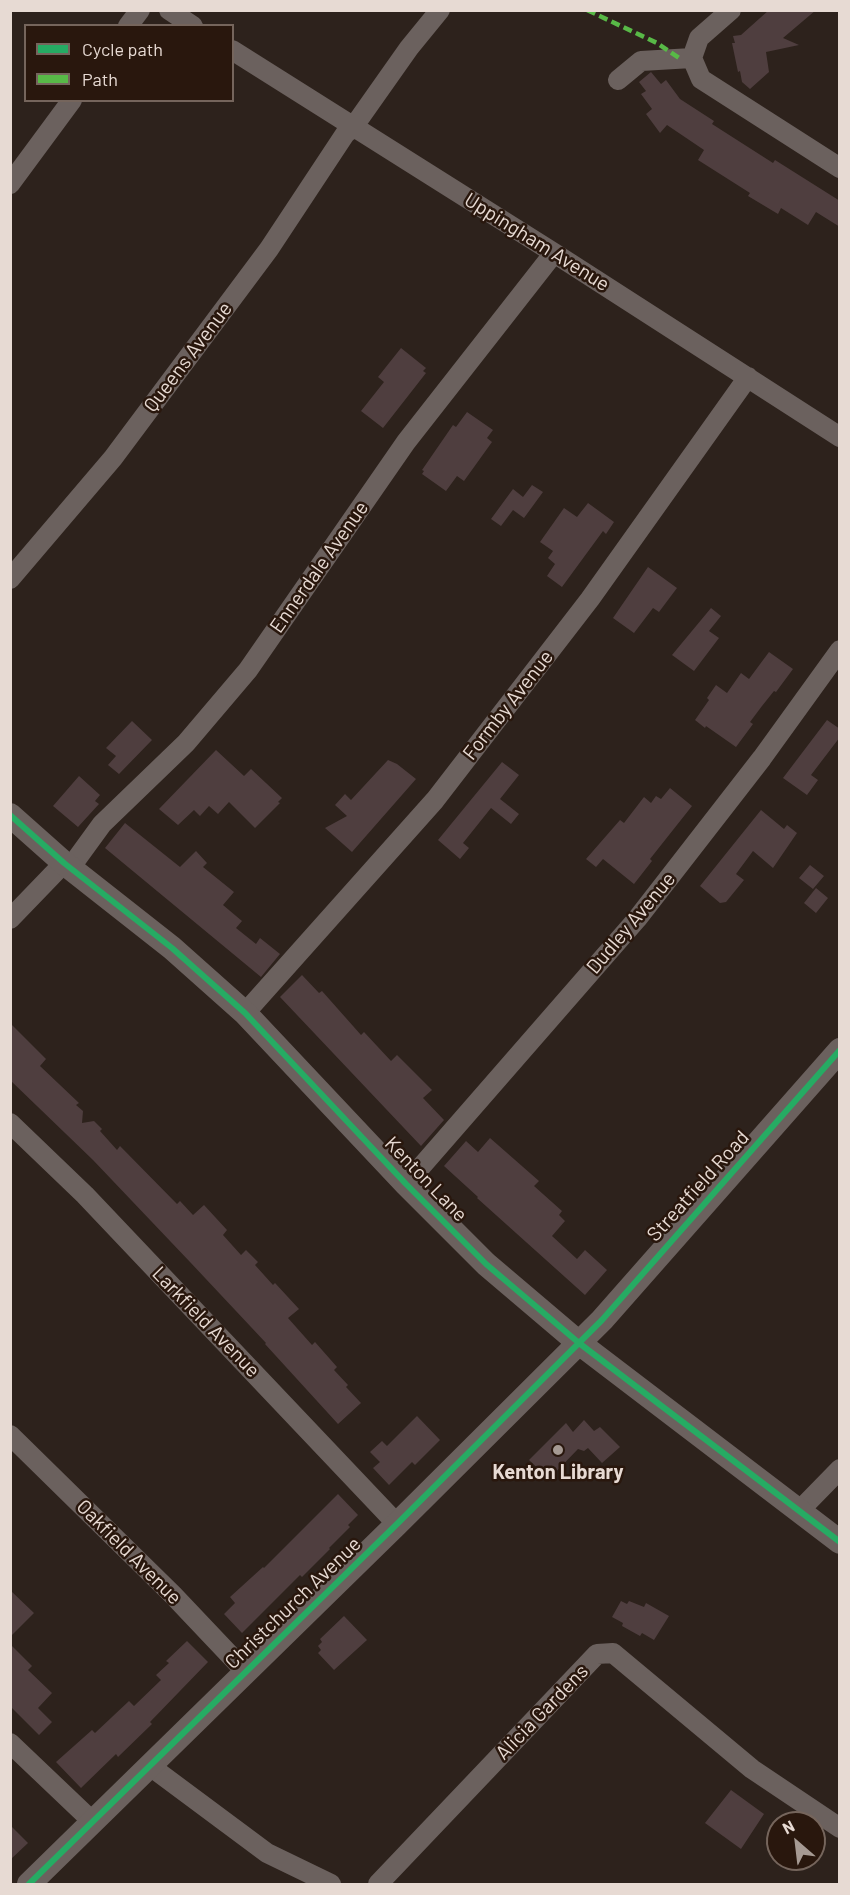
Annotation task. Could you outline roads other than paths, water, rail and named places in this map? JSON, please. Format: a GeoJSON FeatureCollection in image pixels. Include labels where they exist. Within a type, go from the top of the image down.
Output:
{"type":"FeatureCollection","features":[{"type":"Feature","properties":{"kind":"street"},"geometry":{"type":"LineString","coordinates":[[130,24],[140,10]]}},
{"type":"Feature","properties":{"kind":"street"},"geometry":{"type":"LineString","coordinates":[[169,10],[190,24]]}},
{"type":"Feature","properties":{"kind":"street","name":"Queens Avenue"},"geometry":{"type":"LineString","coordinates":[[10,579],[120,448],[269,249],[345,134],[354,126],[409,48],[440,10]]}},
{"type":"Feature","properties":{"kind":"street"},"geometry":{"type":"LineString","coordinates":[[731,10],[699,38],[692,58],[701,79],[840,168]]}},
{"type":"Feature","properties":{"kind":"street","name":"Uppingham Avenue"},"geometry":{"type":"LineString","coordinates":[[234,51],[840,437]]}},
{"type":"Feature","properties":{"kind":"street"},"geometry":{"type":"LineString","coordinates":[[618,80],[642,61],[692,58]]}},
{"type":"Feature","properties":{"kind":"street"},"geometry":{"type":"LineString","coordinates":[[10,184],[71,102]]}},
{"type":"Feature","properties":{"kind":"street","name":"Ennerdale Avenue"},"geometry":{"type":"LineString","coordinates":[[10,918],[67,866],[102,824],[186,743],[248,670],[406,442],[554,253]]}},
{"type":"Feature","properties":{"kind":"street","name":"Formby Avenue"},"geometry":{"type":"LineString","coordinates":[[245,1013],[435,800],[590,599],[748,377]]}},
{"type":"Feature","properties":{"kind":"street","name":"Dudley Avenue"},"geometry":{"type":"LineString","coordinates":[[406,1184],[637,919],[762,758],[840,650]]}},
{"type":"Feature","properties":{"kind":"street","name":"Kenton Lane"},"geometry":{"type":"LineString","coordinates":[[10,815],[67,866],[172,948],[245,1013],[406,1184],[486,1264],[579,1343],[840,1542]]}},
{"type":"Feature","properties":{"kind":"street","name":"Streatfield Road"},"geometry":{"type":"LineString","coordinates":[[579,1343],[602,1320],[840,1050]]}},
{"type":"Feature","properties":{"kind":"street","name":"Larkfield Avenue"},"geometry":{"type":"LineString","coordinates":[[10,1123],[85,1195],[397,1524]]}},
{"type":"Feature","properties":{"kind":"street","name":"Christchurch Avenue"},"geometry":{"type":"LineString","coordinates":[[29,1884],[579,1343]]}},
{"type":"Feature","properties":{"kind":"street","name":"Oakfield Avenue"},"geometry":{"type":"LineString","coordinates":[[10,1435],[173,1595],[245,1671]]}},
{"type":"Feature","properties":{"kind":"street"},"geometry":{"type":"LineString","coordinates":[[799,1511],[840,1469]]}},
{"type":"Feature","properties":{"kind":"street","name":"Alicia Gardens"},"geometry":{"type":"LineString","coordinates":[[378,1884],[597,1654],[613,1653],[752,1769],[840,1828]]}},
{"type":"Feature","properties":{"kind":"street"},"geometry":{"type":"LineString","coordinates":[[10,1743],[93,1822]]}},
{"type":"Feature","properties":{"kind":"street"},"geometry":{"type":"LineString","coordinates":[[150,1766],[267,1853],[331,1884]]}},
{"type":"Feature","properties":{"kind":"place","name":"Kenton Library"},"geometry":{"type":"Point","coordinates":[558,1450]}}]}
